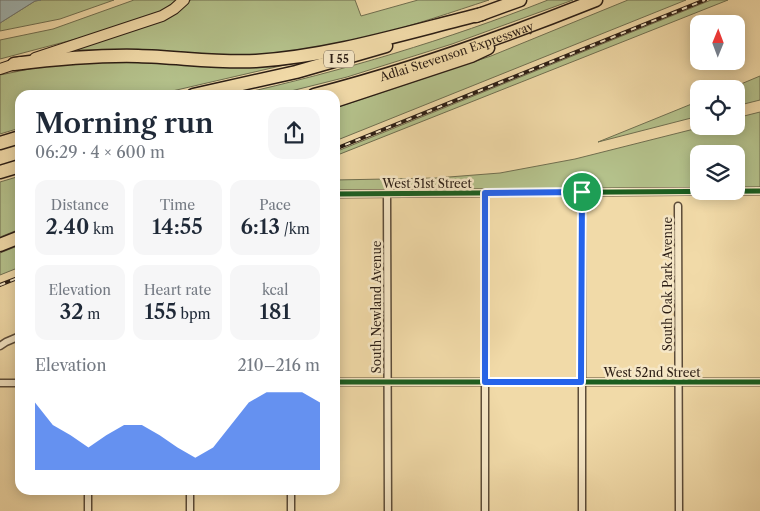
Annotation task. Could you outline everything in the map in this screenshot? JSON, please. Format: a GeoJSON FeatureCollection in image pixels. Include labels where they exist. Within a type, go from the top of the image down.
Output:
{"type":"FeatureCollection","features":[{"type":"Feature","properties":{"kind":"highway","name":"I 55"},"geometry":{"type":"LineString","coordinates":[[215,90],[305,69],[377,49],[520,0]]}},
{"type":"Feature","properties":{"kind":"highway","name":"Adlai Stevenson Expressway"},"geometry":{"type":"LineString","coordinates":[[332,90],[413,67],[536,24],[596,0]]}},
{"type":"Feature","properties":{"kind":"highway"},"geometry":{"type":"LineString","coordinates":[[14,64],[86,56],[139,56],[224,62],[283,59],[340,49],[482,14]]}},
{"type":"Feature","properties":{"kind":"highway"},"geometry":{"type":"LineString","coordinates":[[340,99],[471,56],[536,24]]}},
{"type":"Feature","properties":{"kind":"highway"},"geometry":{"type":"LineString","coordinates":[[0,143],[15,138]]}},
{"type":"Feature","properties":{"kind":"highway"},"geometry":{"type":"LineString","coordinates":[[0,172],[15,168]]}},
{"type":"Feature","properties":{"kind":"highway"},"geometry":{"type":"LineString","coordinates":[[0,245],[15,239]]}},
{"type":"Feature","properties":{"kind":"main road"},"geometry":{"type":"LineString","coordinates":[[0,69],[162,16],[184,0]]}},
{"type":"Feature","properties":{"kind":"street","name":"West 51st Street"},"geometry":{"type":"LineString","coordinates":[[340,194],[760,191]]}},
{"type":"Feature","properties":{"kind":"street"},"geometry":{"type":"LineString","coordinates":[[582,192],[582,511]]}},
{"type":"Feature","properties":{"kind":"street"},"geometry":{"type":"LineString","coordinates":[[485,193],[485,511]]}},
{"type":"Feature","properties":{"kind":"street","name":"South Newland Avenue"},"geometry":{"type":"LineString","coordinates":[[387,194],[388,511]]}},
{"type":"Feature","properties":{"kind":"street","name":"South Oak Park Avenue"},"geometry":{"type":"LineString","coordinates":[[678,206],[679,511]]}},
{"type":"Feature","properties":{"kind":"street"},"geometry":{"type":"LineString","coordinates":[[0,346],[15,338]]}},
{"type":"Feature","properties":{"kind":"street","name":"West 52nd Street"},"geometry":{"type":"LineString","coordinates":[[340,382],[760,382]]}},
{"type":"Feature","properties":{"kind":"street"},"geometry":{"type":"LineString","coordinates":[[0,383],[15,383]]}},
{"type":"Feature","properties":{"kind":"street"},"geometry":{"type":"LineString","coordinates":[[88,495],[88,511]]}},
{"type":"Feature","properties":{"kind":"street"},"geometry":{"type":"LineString","coordinates":[[190,495],[190,511]]}},
{"type":"Feature","properties":{"kind":"street"},"geometry":{"type":"LineString","coordinates":[[291,495],[291,511]]}},
{"type":"Feature","properties":{"kind":"green space"},"geometry":{"type":"Polygon","coordinates":[[[114,0],[60,19],[0,31],[0,23],[35,1],[114,0]]]}},
{"type":"Feature","properties":{"kind":"green space"},"geometry":{"type":"Polygon","coordinates":[[[134,0],[176,0],[160,13],[110,30],[0,59],[0,40],[53,29],[134,0]]]}},
{"type":"Feature","properties":{"kind":"green space"},"geometry":{"type":"Polygon","coordinates":[[[191,0],[355,0],[361,16],[418,0],[489,0],[377,35],[319,48],[290,52],[247,55],[139,50],[79,50],[79,46],[155,21],[182,7],[191,0]]]}},
{"type":"Feature","properties":{"kind":"green space"},"geometry":{"type":"Polygon","coordinates":[[[548,0],[573,0],[452,44],[347,77],[295,90],[257,90],[394,54],[510,15],[548,0]]]}},
{"type":"Feature","properties":{"kind":"green space"},"geometry":{"type":"Polygon","coordinates":[[[628,0],[686,0],[340,139],[340,106],[491,56],[628,0]]]}},
{"type":"Feature","properties":{"kind":"green space"},"geometry":{"type":"Polygon","coordinates":[[[711,0],[728,0],[690,15],[340,154],[340,150],[711,0]]]}},
{"type":"Feature","properties":{"kind":"green space"},"geometry":{"type":"Polygon","coordinates":[[[83,60],[288,62],[289,64],[177,90],[15,90],[15,130],[0,134],[0,75],[83,60]]]}},
{"type":"Feature","properties":{"kind":"green space"},"geometry":{"type":"Polygon","coordinates":[[[760,76],[760,100],[745,104],[745,82],[760,76]]]}},
{"type":"Feature","properties":{"kind":"green space"},"geometry":{"type":"Polygon","coordinates":[[[690,105],[690,118],[598,142],[690,105]]]}},
{"type":"Feature","properties":{"kind":"green space"},"geometry":{"type":"Polygon","coordinates":[[[760,112],[760,188],[745,188],[745,145],[690,145],[690,189],[340,191],[340,180],[436,178],[500,173],[575,159],[690,130],[690,135],[745,135],[745,116],[760,112]]]}},
{"type":"Feature","properties":{"kind":"green space"},"geometry":{"type":"Polygon","coordinates":[[[15,178],[15,231],[0,237],[0,182],[15,178]]]}},
{"type":"Feature","properties":{"kind":"green space"},"geometry":{"type":"Polygon","coordinates":[[[15,247],[15,269],[0,275],[0,253],[15,247]]]}},
{"type":"Feature","properties":{"kind":"water"},"geometry":{"type":"Polygon","coordinates":[[[0,0],[41,0],[35,1],[0,23],[0,0]]]}},
{"type":"Feature","properties":{"kind":"railway"},"geometry":{"type":"LineString","coordinates":[[340,147],[705,0]]}},
{"type":"Feature","properties":{"kind":"railway"},"geometry":{"type":"LineString","coordinates":[[0,285],[15,279]]}},
{"type":"Feature","properties":{"kind":"cycle path"},"geometry":{"type":"LineString","coordinates":[[340,194],[760,191]]}},
{"type":"Feature","properties":{"kind":"cycle path"},"geometry":{"type":"LineString","coordinates":[[340,382],[760,382]]}},
{"type":"Feature","properties":{"kind":"route"},"geometry":{"type":"LineString","coordinates":[[582,192],[581,382],[485,382],[485,193],[582,192]]}}]}
